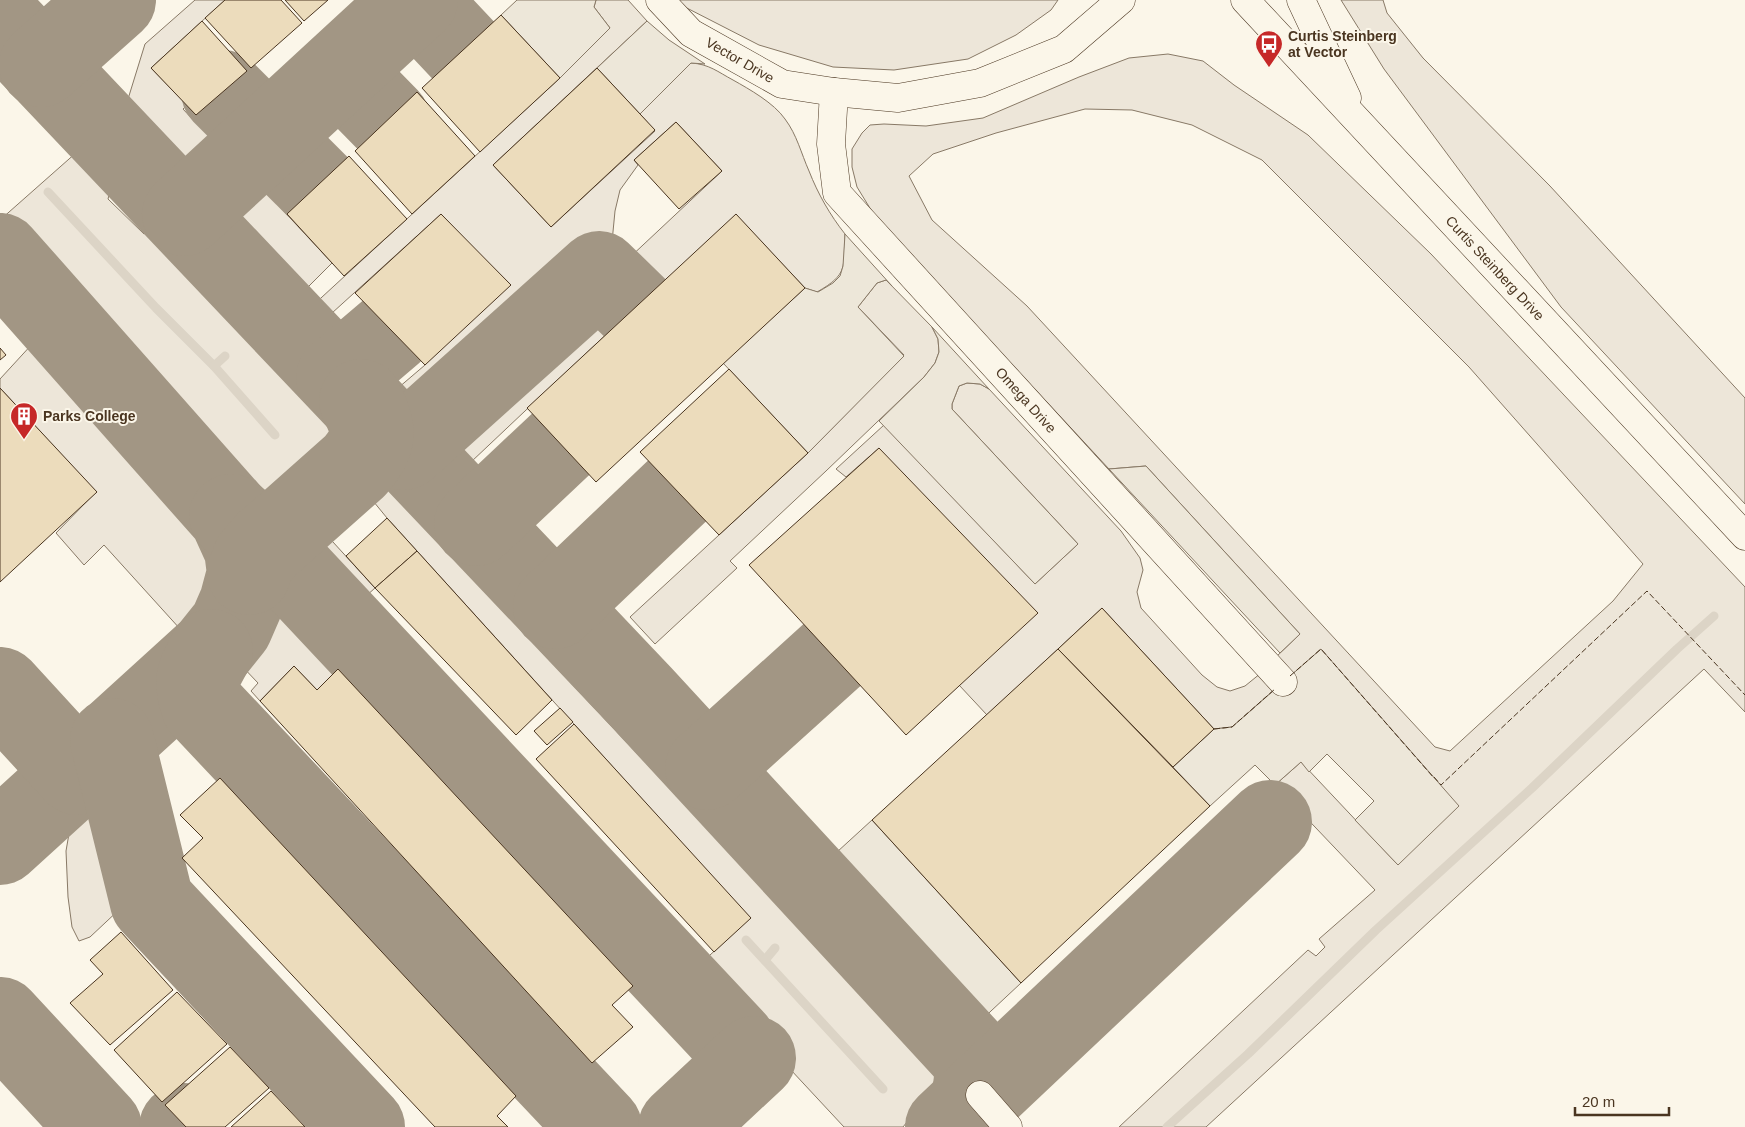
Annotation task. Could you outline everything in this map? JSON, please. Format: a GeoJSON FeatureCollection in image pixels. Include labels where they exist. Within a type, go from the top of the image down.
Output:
{"type":"FeatureCollection","features":[{"type":"Feature","properties":{"kind":"street","name":"Vector Drive"},"geometry":{"type":"LineString","coordinates":[[660,0],[691,33],[782,84],[834,92],[898,98],[980,83],[1064,49],[1121,0]]}},
{"type":"Feature","properties":{"kind":"street","name":"Curtis Steinberg Drive"},"geometry":{"type":"LineString","coordinates":[[1245,0],[1745,536]]}},
{"type":"Feature","properties":{"kind":"street"},"geometry":{"type":"LineString","coordinates":[[1301,0],[1358,122]]}},
{"type":"Feature","properties":{"kind":"street","name":"Omega Drive"},"geometry":{"type":"LineString","coordinates":[[834,92],[831,144],[838,193],[1283,682]]}},
{"type":"Feature","properties":{"kind":"street"},"geometry":{"type":"LineString","coordinates":[[980,1095],[1008,1127]]}},
{"type":"Feature","properties":{"kind":"shaded area"},"geometry":{"type":"Polygon","coordinates":[[[195,0],[225,0],[151,68],[187,105],[183,109],[196,123],[199,120],[223,145],[206,162],[201,165],[190,166],[174,160],[172,162],[124,112],[145,44],[195,0]]]}},
{"type":"Feature","properties":{"kind":"shaded area"},"geometry":{"type":"Polygon","coordinates":[[[517,0],[596,0],[594,7],[610,28],[560,78],[501,15],[517,0]]]}},
{"type":"Feature","properties":{"kind":"shaded area"},"geometry":{"type":"Polygon","coordinates":[[[596,0],[628,0],[647,21],[493,165],[551,227],[655,131],[640,114],[691,63],[703,65],[718,71],[761,97],[785,119],[796,138],[820,196],[845,234],[842,269],[835,280],[817,292],[805,288],[736,215],[656,289],[627,260],[722,171],[676,122],[634,160],[638,165],[620,190],[615,211],[612,242],[427,417],[398,388],[425,365],[440,215],[321,323],[309,309],[560,78],[610,28],[594,7],[596,0]]]}},
{"type":"Feature","properties":{"kind":"shaded area"},"geometry":{"type":"Polygon","coordinates":[[[675,0],[1058,0],[1051,10],[1016,35],[968,59],[894,70],[833,67],[759,45],[679,4],[675,0]]]}},
{"type":"Feature","properties":{"kind":"shaded area"},"geometry":{"type":"Polygon","coordinates":[[[1341,0],[1383,0],[1387,13],[1423,58],[1550,186],[1745,398],[1745,504],[1561,307],[1384,69],[1341,0]]]}},
{"type":"Feature","properties":{"kind":"shaded area"},"geometry":{"type":"Polygon","coordinates":[[[647,21],[669,40],[705,64],[691,63],[640,114],[597,68],[647,21]]]}},
{"type":"Feature","properties":{"kind":"shaded area"},"geometry":{"type":"Polygon","coordinates":[[[1168,54],[1203,61],[1234,85],[1308,135],[1431,254],[1745,587],[1745,712],[1704,669],[1206,1127],[1119,1127],[1308,950],[1316,956],[1325,947],[1319,939],[1375,890],[1275,785],[1301,762],[1398,865],[1321,649],[1291,676],[1276,657],[1300,634],[1146,466],[1109,469],[876,218],[857,187],[852,167],[852,149],[862,133],[870,125],[926,126],[983,118],[1129,58],[1168,54]],[[1085,109],[996,133],[933,154],[909,176],[932,220],[1027,306],[1435,747],[1450,751],[1613,601],[1643,564],[1469,367],[1262,160],[1192,125],[1132,110],[1085,109]]]}},
{"type":"Feature","properties":{"kind":"shaded area"},"geometry":{"type":"Polygon","coordinates":[[[86,144],[114,175],[108,199],[144,234],[161,222],[306,378],[338,427],[311,473],[269,514],[0,224],[0,220],[86,144]]]}},
{"type":"Feature","properties":{"kind":"shaded area"},"geometry":{"type":"Polygon","coordinates":[[[253,178],[332,263],[297,298],[234,232],[230,207],[236,196],[253,178]]]}},
{"type":"Feature","properties":{"kind":"shaded area"},"geometry":{"type":"Polygon","coordinates":[[[845,234],[892,286],[886,280],[877,283],[858,307],[904,356],[808,453],[723,363],[805,288],[818,292],[833,283],[840,276],[843,266],[845,234]]]}},
{"type":"Feature","properties":{"kind":"shaded area"},"geometry":{"type":"Polygon","coordinates":[[[886,280],[932,327],[938,339],[939,352],[935,363],[924,377],[730,561],[737,568],[655,644],[630,617],[808,453],[904,355],[858,307],[877,283],[886,280]]]}},
{"type":"Feature","properties":{"kind":"shaded area"},"geometry":{"type":"Polygon","coordinates":[[[585,301],[614,327],[471,462],[442,433],[585,301]]]}},
{"type":"Feature","properties":{"kind":"shaded area"},"geometry":{"type":"Polygon","coordinates":[[[932,327],[989,389],[980,384],[967,383],[959,386],[952,409],[1078,544],[1035,584],[879,421],[924,377],[935,363],[939,352],[938,339],[932,327]]]}},
{"type":"Feature","properties":{"kind":"shaded area"},"geometry":{"type":"Polygon","coordinates":[[[34,342],[187,506],[211,543],[216,568],[216,587],[209,605],[202,616],[187,630],[181,630],[104,545],[84,565],[56,533],[96,492],[0,388],[0,379],[34,342]]]}},
{"type":"Feature","properties":{"kind":"shaded area"},"geometry":{"type":"Polygon","coordinates":[[[967,383],[980,384],[989,389],[1121,531],[1140,558],[1143,570],[1137,592],[1141,608],[1202,675],[1217,687],[1230,691],[1245,686],[1261,673],[1275,689],[1232,727],[1214,729],[1102,608],[987,715],[959,685],[879,448],[846,477],[836,469],[884,425],[1035,584],[1078,544],[952,409],[959,386],[967,383]]]}},
{"type":"Feature","properties":{"kind":"shaded area"},"geometry":{"type":"Polygon","coordinates":[[[1146,466],[1300,634],[1280,653],[1109,469],[1146,466]]]}},
{"type":"Feature","properties":{"kind":"shaded area"},"geometry":{"type":"Polygon","coordinates":[[[387,487],[876,1008],[940,1081],[903,1127],[844,1127],[696,968],[750,918],[369,496],[387,487]]]}},
{"type":"Feature","properties":{"kind":"shaded area"},"geometry":{"type":"Polygon","coordinates":[[[322,530],[375,588],[356,605],[316,565],[304,547],[322,530]]]}},
{"type":"Feature","properties":{"kind":"shaded area"},"geometry":{"type":"Polygon","coordinates":[[[274,578],[312,621],[349,658],[317,690],[294,666],[260,701],[251,691],[258,683],[238,662],[255,640],[265,618],[274,578]]]}},
{"type":"Feature","properties":{"kind":"shaded area"},"geometry":{"type":"Polygon","coordinates":[[[1321,649],[1459,806],[1398,865],[1355,820],[1374,801],[1327,754],[1309,772],[1301,762],[1275,785],[1255,765],[1210,806],[1173,767],[1214,729],[1232,727],[1321,649]]]}},
{"type":"Feature","properties":{"kind":"shaded area"},"geometry":{"type":"Polygon","coordinates":[[[90,798],[95,806],[122,907],[90,937],[79,941],[72,927],[68,897],[66,851],[71,822],[90,798]]]}},
{"type":"Feature","properties":{"kind":"shaded area"},"geometry":{"type":"Polygon","coordinates":[[[872,820],[1021,983],[976,1025],[825,863],[872,820]]]}},
{"type":"Feature","properties":{"kind":"building"},"geometry":{"type":"Polygon","coordinates":[[[225,0],[281,0],[302,23],[251,68],[205,18],[225,0]]]}},
{"type":"Feature","properties":{"kind":"building"},"geometry":{"type":"Polygon","coordinates":[[[285,0],[328,0],[304,21],[285,0]]]}},
{"type":"Feature","properties":{"kind":"building"},"geometry":{"type":"Polygon","coordinates":[[[501,15],[560,78],[480,152],[422,88],[501,15]]]}},
{"type":"Feature","properties":{"kind":"building"},"geometry":{"type":"Polygon","coordinates":[[[202,21],[247,71],[196,115],[151,68],[202,21]]]}},
{"type":"Feature","properties":{"kind":"building"},"geometry":{"type":"Polygon","coordinates":[[[597,68],[655,130],[551,227],[493,165],[597,68]]]}},
{"type":"Feature","properties":{"kind":"building"},"geometry":{"type":"Polygon","coordinates":[[[417,92],[475,156],[412,214],[355,151],[417,92]]]}},
{"type":"Feature","properties":{"kind":"building"},"geometry":{"type":"Polygon","coordinates":[[[676,122],[722,171],[679,209],[634,160],[676,122]]]}},
{"type":"Feature","properties":{"kind":"building"},"geometry":{"type":"Polygon","coordinates":[[[349,156],[407,219],[344,276],[287,214],[349,156]]]}},
{"type":"Feature","properties":{"kind":"building"},"geometry":{"type":"Polygon","coordinates":[[[441,214],[511,285],[425,365],[355,293],[441,214]]]}},
{"type":"Feature","properties":{"kind":"building"},"geometry":{"type":"Polygon","coordinates":[[[736,214],[805,288],[596,482],[527,408],[736,214]]]}},
{"type":"Feature","properties":{"kind":"building"},"geometry":{"type":"Polygon","coordinates":[[[0,348],[6,355],[0,360],[0,348]]]}},
{"type":"Feature","properties":{"kind":"building"},"geometry":{"type":"Polygon","coordinates":[[[729,369],[808,453],[719,535],[640,452],[729,369]]]}},
{"type":"Feature","properties":{"kind":"building","name":"Parks College"},"geometry":{"type":"Polygon","coordinates":[[[0,388],[97,492],[0,582],[0,388]]]}},
{"type":"Feature","properties":{"kind":"building"},"geometry":{"type":"Polygon","coordinates":[[[879,448],[1038,613],[906,735],[749,565],[879,448]]]}},
{"type":"Feature","properties":{"kind":"building"},"geometry":{"type":"Polygon","coordinates":[[[387,518],[417,551],[375,588],[346,556],[387,518]]]}},
{"type":"Feature","properties":{"kind":"building"},"geometry":{"type":"Polygon","coordinates":[[[417,551],[552,700],[516,735],[375,588],[417,551]]]}},
{"type":"Feature","properties":{"kind":"building"},"geometry":{"type":"Polygon","coordinates":[[[1102,608],[1214,729],[1173,767],[1058,649],[1102,608]]]}},
{"type":"Feature","properties":{"kind":"building"},"geometry":{"type":"Polygon","coordinates":[[[1058,649],[1210,806],[1021,983],[872,820],[1058,649]]]}},
{"type":"Feature","properties":{"kind":"building"},"geometry":{"type":"Polygon","coordinates":[[[294,666],[317,690],[338,669],[633,986],[612,1005],[633,1027],[592,1063],[260,701],[294,666]]]}},
{"type":"Feature","properties":{"kind":"building"},"geometry":{"type":"Polygon","coordinates":[[[560,708],[573,722],[547,745],[534,731],[560,708]]]}},
{"type":"Feature","properties":{"kind":"building"},"geometry":{"type":"Polygon","coordinates":[[[574,724],[751,918],[714,952],[536,759],[574,724]]]}},
{"type":"Feature","properties":{"kind":"building"},"geometry":{"type":"Polygon","coordinates":[[[220,778],[516,1096],[497,1116],[508,1127],[435,1127],[182,858],[203,838],[180,815],[220,778]]]}},
{"type":"Feature","properties":{"kind":"building"},"geometry":{"type":"Polygon","coordinates":[[[121,932],[173,990],[110,1045],[70,1003],[103,974],[90,960],[121,932]]]}},
{"type":"Feature","properties":{"kind":"building"},"geometry":{"type":"Polygon","coordinates":[[[177,992],[227,1044],[162,1102],[114,1050],[177,992]]]}},
{"type":"Feature","properties":{"kind":"building"},"geometry":{"type":"Polygon","coordinates":[[[230,1047],[269,1088],[225,1127],[186,1127],[165,1105],[230,1047]]]}},
{"type":"Feature","properties":{"kind":"building"},"geometry":{"type":"Polygon","coordinates":[[[271,1091],[305,1127],[231,1127],[271,1091]]]}},
{"type":"Feature","properties":{"kind":"waterway"},"geometry":{"type":"LineString","coordinates":[[48,192],[156,308],[214,366],[275,435]]}},
{"type":"Feature","properties":{"kind":"waterway"},"geometry":{"type":"LineString","coordinates":[[214,366],[225,356]]}},
{"type":"Feature","properties":{"kind":"waterway"},"geometry":{"type":"LineString","coordinates":[[1167,1127],[1248,1054],[1376,930],[1532,788],[1714,616]]}},
{"type":"Feature","properties":{"kind":"waterway"},"geometry":{"type":"LineString","coordinates":[[746,940],[883,1089]]}},
{"type":"Feature","properties":{"kind":"waterway"},"geometry":{"type":"LineString","coordinates":[[765,960],[775,948]]}},
{"type":"Feature","properties":{"kind":"taxiway"},"geometry":{"type":"LineString","coordinates":[[41,65],[114,0]]}},
{"type":"Feature","properties":{"kind":"taxiway"},"geometry":{"type":"LineString","coordinates":[[416,0],[463,50]]}},
{"type":"Feature","properties":{"kind":"taxiway"},"geometry":{"type":"LineString","coordinates":[[184,214],[416,0]]}},
{"type":"Feature","properties":{"kind":"taxiway"},"geometry":{"type":"LineString","coordinates":[[0,21],[641,697],[973,1057],[976,1081],[970,1105]]}},
{"type":"Feature","properties":{"kind":"taxiway"},"geometry":{"type":"LineString","coordinates":[[340,71],[388,120]]}},
{"type":"Feature","properties":{"kind":"taxiway"},"geometry":{"type":"LineString","coordinates":[[223,92],[317,186]]}},
{"type":"Feature","properties":{"kind":"taxiway"},"geometry":{"type":"LineString","coordinates":[[0,255],[231,516],[246,549],[249,573],[241,603],[231,626],[211,651],[0,843]]}},
{"type":"Feature","properties":{"kind":"taxiway"},"geometry":{"type":"LineString","coordinates":[[404,448],[599,273],[635,308]]}},
{"type":"Feature","properties":{"kind":"taxiway"},"geometry":{"type":"LineString","coordinates":[[338,377],[392,331]]}},
{"type":"Feature","properties":{"kind":"taxiway"},"geometry":{"type":"LineString","coordinates":[[249,573],[254,559],[266,545],[355,466],[367,450],[372,435],[369,420],[361,401]]}},
{"type":"Feature","properties":{"kind":"taxiway"},"geometry":{"type":"LineString","coordinates":[[476,524],[561,444]]}},
{"type":"Feature","properties":{"kind":"taxiway"},"geometry":{"type":"LineString","coordinates":[[555,607],[677,491]]}},
{"type":"Feature","properties":{"kind":"taxiway"},"geometry":{"type":"LineString","coordinates":[[231,516],[286,564],[734,1042],[739,1059],[734,1076]]}},
{"type":"Feature","properties":{"kind":"taxiway"},"geometry":{"type":"LineString","coordinates":[[211,651],[200,672],[198,683],[203,706],[600,1127]]}},
{"type":"Feature","properties":{"kind":"taxiway"},"geometry":{"type":"LineString","coordinates":[[707,768],[832,655]]}},
{"type":"Feature","properties":{"kind":"taxiway"},"geometry":{"type":"LineString","coordinates":[[0,689],[77,773]]}},
{"type":"Feature","properties":{"kind":"taxiway"},"geometry":{"type":"LineString","coordinates":[[112,740],[152,902],[363,1127]]}},
{"type":"Feature","properties":{"kind":"taxiway"},"geometry":{"type":"LineString","coordinates":[[947,1127],[1270,822]]}},
{"type":"Feature","properties":{"kind":"taxiway"},"geometry":{"type":"LineString","coordinates":[[0,1019],[100,1127]]}},
{"type":"Feature","properties":{"kind":"taxiway"},"geometry":{"type":"LineString","coordinates":[[680,1127],[754,1058]]}},
{"type":"Feature","properties":{"kind":"fence"},"geometry":{"type":"LineString","coordinates":[[1434,777],[1441,785],[1647,591],[1745,695]]}},
{"type":"Feature","properties":{"kind":"fence"},"geometry":{"type":"LineString","coordinates":[[1290,676],[1321,649],[1434,778]]}},
{"type":"Feature","properties":{"kind":"fence"},"geometry":{"type":"LineString","coordinates":[[1214,729],[1232,727],[1275,689]]}},
{"type":"Feature","properties":{"kind":"place","name":"Curtis Steinberg at Vector"},"geometry":{"type":"Point","coordinates":[1269,68]}},
{"type":"Feature","properties":{"kind":"place","name":"Parks College"},"geometry":{"type":"Point","coordinates":[24,440]}}]}
